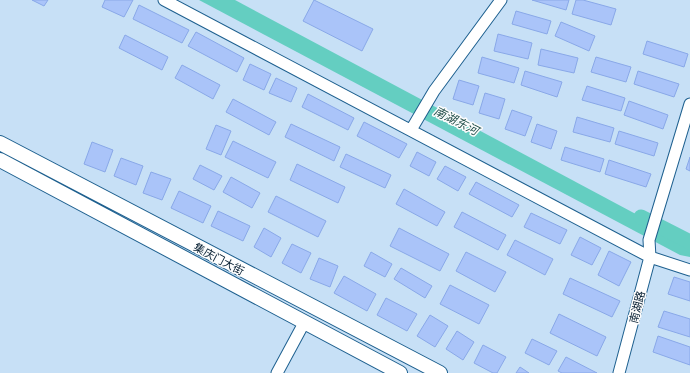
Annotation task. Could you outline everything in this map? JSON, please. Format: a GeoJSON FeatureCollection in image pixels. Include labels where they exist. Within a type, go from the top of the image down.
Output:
{"type":"FeatureCollection","features":[{"type":"Feature","properties":{"kind":"main road","name":"集庆门大街"},"geometry":{"type":"LineString","coordinates":[[0,143],[440,373]]}},
{"type":"Feature","properties":{"kind":"main road","name":"集庆门大街"},"geometry":{"type":"LineString","coordinates":[[0,160],[400,373]]}},
{"type":"Feature","properties":{"kind":"street"},"geometry":{"type":"LineString","coordinates":[[164,0],[650,257],[690,270]]}},
{"type":"Feature","properties":{"kind":"street"},"geometry":{"type":"LineString","coordinates":[[411,130],[434,91],[501,0]]}},
{"type":"Feature","properties":{"kind":"street","name":"南湖路"},"geometry":{"type":"LineString","coordinates":[[619,373],[650,257],[649,240],[690,104]]}},
{"type":"Feature","properties":{"kind":"street"},"geometry":{"type":"LineString","coordinates":[[277,373],[304,323]]}},
{"type":"Feature","properties":{"kind":"water"},"geometry":{"type":"Polygon","coordinates":[[[199,0],[235,0],[690,243],[690,257],[680,255],[199,0]]]}},
{"type":"Feature","properties":{"kind":"building"},"geometry":{"type":"Polygon","coordinates":[[[32,0],[48,0],[44,6],[32,0]]]}},
{"type":"Feature","properties":{"kind":"building"},"geometry":{"type":"Polygon","coordinates":[[[105,0],[133,0],[124,17],[102,7],[105,0]]]}},
{"type":"Feature","properties":{"kind":"building"},"geometry":{"type":"Polygon","coordinates":[[[314,0],[373,29],[362,51],[303,21],[314,0]]]}},
{"type":"Feature","properties":{"kind":"building"},"geometry":{"type":"Polygon","coordinates":[[[532,0],[569,0],[566,10],[532,0]]]}},
{"type":"Feature","properties":{"kind":"building"},"geometry":{"type":"Polygon","coordinates":[[[576,0],[583,0],[616,9],[611,25],[572,14],[576,0]]]}},
{"type":"Feature","properties":{"kind":"building"},"geometry":{"type":"Polygon","coordinates":[[[139,5],[189,30],[182,43],[133,19],[139,5]]]}},
{"type":"Feature","properties":{"kind":"building"},"geometry":{"type":"Polygon","coordinates":[[[516,11],[551,21],[547,34],[512,24],[516,11]]]}},
{"type":"Feature","properties":{"kind":"building"},"geometry":{"type":"Polygon","coordinates":[[[561,22],[595,36],[589,51],[555,36],[561,22]]]}},
{"type":"Feature","properties":{"kind":"building"},"geometry":{"type":"Polygon","coordinates":[[[196,32],[244,58],[237,72],[188,46],[196,32]]]}},
{"type":"Feature","properties":{"kind":"building"},"geometry":{"type":"Polygon","coordinates":[[[498,34],[532,43],[528,59],[494,51],[498,34]]]}},
{"type":"Feature","properties":{"kind":"building"},"geometry":{"type":"Polygon","coordinates":[[[125,35],[168,57],[162,70],[119,48],[125,35]]]}},
{"type":"Feature","properties":{"kind":"building"},"geometry":{"type":"Polygon","coordinates":[[[647,41],[688,54],[684,67],[643,54],[647,41]]]}},
{"type":"Feature","properties":{"kind":"building"},"geometry":{"type":"Polygon","coordinates":[[[541,49],[578,58],[574,73],[538,65],[541,49]]]}},
{"type":"Feature","properties":{"kind":"building"},"geometry":{"type":"Polygon","coordinates":[[[482,57],[519,68],[514,83],[478,73],[482,57]]]}},
{"type":"Feature","properties":{"kind":"building"},"geometry":{"type":"Polygon","coordinates":[[[596,57],[631,67],[626,82],[591,72],[596,57]]]}},
{"type":"Feature","properties":{"kind":"building"},"geometry":{"type":"Polygon","coordinates":[[[250,64],[271,74],[264,90],[243,80],[250,64]]]}},
{"type":"Feature","properties":{"kind":"building"},"geometry":{"type":"Polygon","coordinates":[[[182,65],[220,85],[213,99],[175,78],[182,65]]]}},
{"type":"Feature","properties":{"kind":"building"},"geometry":{"type":"Polygon","coordinates":[[[525,71],[562,82],[557,97],[521,85],[525,71]]]}},
{"type":"Feature","properties":{"kind":"building"},"geometry":{"type":"Polygon","coordinates":[[[638,71],[679,84],[674,97],[634,84],[638,71]]]}},
{"type":"Feature","properties":{"kind":"building"},"geometry":{"type":"Polygon","coordinates":[[[276,78],[297,88],[291,102],[269,93],[276,78]]]}},
{"type":"Feature","properties":{"kind":"building"},"geometry":{"type":"Polygon","coordinates":[[[459,80],[479,86],[473,105],[453,99],[459,80]]]}},
{"type":"Feature","properties":{"kind":"building"},"geometry":{"type":"Polygon","coordinates":[[[587,86],[625,98],[621,111],[582,100],[587,86]]]}},
{"type":"Feature","properties":{"kind":"building"},"geometry":{"type":"Polygon","coordinates":[[[485,93],[505,99],[499,119],[479,113],[485,93]]]}},
{"type":"Feature","properties":{"kind":"building"},"geometry":{"type":"Polygon","coordinates":[[[308,94],[354,118],[348,130],[302,107],[308,94]]]}},
{"type":"Feature","properties":{"kind":"building"},"geometry":{"type":"Polygon","coordinates":[[[233,99],[276,122],[269,135],[226,112],[233,99]]]}},
{"type":"Feature","properties":{"kind":"building"},"geometry":{"type":"Polygon","coordinates":[[[629,101],[668,115],[663,129],[624,115],[629,101]]]}},
{"type":"Feature","properties":{"kind":"building"},"geometry":{"type":"Polygon","coordinates":[[[512,110],[532,117],[525,136],[505,129],[512,110]]]}},
{"type":"Feature","properties":{"kind":"building"},"geometry":{"type":"Polygon","coordinates":[[[577,117],[614,128],[610,142],[573,132],[577,117]]]}},
{"type":"Feature","properties":{"kind":"building"},"geometry":{"type":"Polygon","coordinates":[[[364,122],[407,144],[399,158],[357,136],[364,122]]]}},
{"type":"Feature","properties":{"kind":"building"},"geometry":{"type":"Polygon","coordinates":[[[291,124],[340,147],[334,161],[285,137],[291,124]]]}},
{"type":"Feature","properties":{"kind":"building"},"geometry":{"type":"Polygon","coordinates":[[[537,124],[557,131],[551,149],[531,142],[537,124]]]}},
{"type":"Feature","properties":{"kind":"building"},"geometry":{"type":"Polygon","coordinates":[[[216,125],[231,131],[221,155],[206,149],[216,125]]]}},
{"type":"Feature","properties":{"kind":"building"},"geometry":{"type":"Polygon","coordinates":[[[619,131],[658,143],[654,156],[615,144],[619,131]]]}},
{"type":"Feature","properties":{"kind":"building"},"geometry":{"type":"Polygon","coordinates":[[[233,141],[276,162],[268,178],[225,157],[233,141]]]}},
{"type":"Feature","properties":{"kind":"building"},"geometry":{"type":"Polygon","coordinates":[[[92,142],[113,150],[105,172],[84,164],[92,142]]]}},
{"type":"Feature","properties":{"kind":"building"},"geometry":{"type":"Polygon","coordinates":[[[565,147],[604,159],[600,172],[561,160],[565,147]]]}},
{"type":"Feature","properties":{"kind":"building"},"geometry":{"type":"Polygon","coordinates":[[[417,152],[436,162],[429,176],[410,166],[417,152]]]}},
{"type":"Feature","properties":{"kind":"building"},"geometry":{"type":"Polygon","coordinates":[[[346,154],[391,175],[385,188],[340,167],[346,154]]]}},
{"type":"Feature","properties":{"kind":"building"},"geometry":{"type":"Polygon","coordinates":[[[690,157],[690,171],[686,169],[690,157]]]}},
{"type":"Feature","properties":{"kind":"building"},"geometry":{"type":"Polygon","coordinates":[[[121,158],[143,166],[136,185],[114,176],[121,158]]]}},
{"type":"Feature","properties":{"kind":"building"},"geometry":{"type":"Polygon","coordinates":[[[609,160],[651,174],[646,187],[605,174],[609,160]]]}},
{"type":"Feature","properties":{"kind":"building"},"geometry":{"type":"Polygon","coordinates":[[[297,164],[345,187],[338,203],[290,180],[297,164]]]}},
{"type":"Feature","properties":{"kind":"building"},"geometry":{"type":"Polygon","coordinates":[[[200,165],[222,176],[214,190],[193,179],[200,165]]]}},
{"type":"Feature","properties":{"kind":"building"},"geometry":{"type":"Polygon","coordinates":[[[445,166],[466,177],[458,191],[437,179],[445,166]]]}},
{"type":"Feature","properties":{"kind":"building"},"geometry":{"type":"Polygon","coordinates":[[[151,172],[171,179],[162,200],[143,193],[151,172]]]}},
{"type":"Feature","properties":{"kind":"building"},"geometry":{"type":"Polygon","coordinates":[[[231,177],[260,193],[252,208],[223,192],[231,177]]]}},
{"type":"Feature","properties":{"kind":"building"},"geometry":{"type":"Polygon","coordinates":[[[476,182],[519,205],[512,217],[469,194],[476,182]]]}},
{"type":"Feature","properties":{"kind":"building"},"geometry":{"type":"Polygon","coordinates":[[[404,189],[445,212],[437,226],[396,204],[404,189]]]}},
{"type":"Feature","properties":{"kind":"building"},"geometry":{"type":"Polygon","coordinates":[[[179,191],[211,206],[203,223],[171,208],[179,191]]]}},
{"type":"Feature","properties":{"kind":"building"},"geometry":{"type":"Polygon","coordinates":[[[276,196],[326,221],[318,237],[268,212],[276,196]]]}},
{"type":"Feature","properties":{"kind":"building"},"geometry":{"type":"Polygon","coordinates":[[[218,211],[250,226],[243,241],[211,226],[218,211]]]}},
{"type":"Feature","properties":{"kind":"building"},"geometry":{"type":"Polygon","coordinates":[[[462,212],[506,235],[498,250],[454,227],[462,212]]]}},
{"type":"Feature","properties":{"kind":"building"},"geometry":{"type":"Polygon","coordinates":[[[531,213],[567,230],[560,244],[524,227],[531,213]]]}},
{"type":"Feature","properties":{"kind":"building"},"geometry":{"type":"Polygon","coordinates":[[[264,228],[281,238],[271,257],[254,247],[264,228]]]}},
{"type":"Feature","properties":{"kind":"building"},"geometry":{"type":"Polygon","coordinates":[[[399,228],[449,254],[440,271],[390,246],[399,228]]]}},
{"type":"Feature","properties":{"kind":"building"},"geometry":{"type":"Polygon","coordinates":[[[580,237],[601,248],[592,265],[571,255],[580,237]]]}},
{"type":"Feature","properties":{"kind":"building"},"geometry":{"type":"Polygon","coordinates":[[[515,240],[553,259],[545,275],[507,255],[515,240]]]}},
{"type":"Feature","properties":{"kind":"building"},"geometry":{"type":"Polygon","coordinates":[[[292,244],[311,253],[301,273],[282,263],[292,244]]]}},
{"type":"Feature","properties":{"kind":"building"},"geometry":{"type":"Polygon","coordinates":[[[609,251],[631,262],[619,286],[598,275],[609,251]]]}},
{"type":"Feature","properties":{"kind":"building"},"geometry":{"type":"Polygon","coordinates":[[[371,252],[392,264],[385,277],[364,266],[371,252]]]}},
{"type":"Feature","properties":{"kind":"building"},"geometry":{"type":"Polygon","coordinates":[[[466,252],[506,272],[495,292],[456,271],[466,252]]]}},
{"type":"Feature","properties":{"kind":"building"},"geometry":{"type":"Polygon","coordinates":[[[319,258],[338,266],[330,287],[310,279],[319,258]]]}},
{"type":"Feature","properties":{"kind":"building"},"geometry":{"type":"Polygon","coordinates":[[[401,268],[432,286],[425,298],[394,279],[401,268]]]}},
{"type":"Feature","properties":{"kind":"building"},"geometry":{"type":"Polygon","coordinates":[[[344,276],[376,294],[367,311],[334,293],[344,276]]]}},
{"type":"Feature","properties":{"kind":"building"},"geometry":{"type":"Polygon","coordinates":[[[674,277],[690,282],[690,301],[668,294],[674,277]]]}},
{"type":"Feature","properties":{"kind":"building"},"geometry":{"type":"Polygon","coordinates":[[[570,278],[620,301],[612,317],[563,294],[570,278]]]}},
{"type":"Feature","properties":{"kind":"building"},"geometry":{"type":"Polygon","coordinates":[[[450,285],[489,305],[479,324],[440,304],[450,285]]]}},
{"type":"Feature","properties":{"kind":"building"},"geometry":{"type":"Polygon","coordinates":[[[386,298],[417,314],[407,331],[377,315],[386,298]]]}},
{"type":"Feature","properties":{"kind":"building"},"geometry":{"type":"Polygon","coordinates":[[[664,311],[690,319],[690,337],[658,327],[664,311]]]}},
{"type":"Feature","properties":{"kind":"building"},"geometry":{"type":"Polygon","coordinates":[[[559,314],[606,337],[597,356],[550,333],[559,314]]]}},
{"type":"Feature","properties":{"kind":"building"},"geometry":{"type":"Polygon","coordinates":[[[430,315],[448,326],[435,347],[417,336],[430,315]]]}},
{"type":"Feature","properties":{"kind":"building"},"geometry":{"type":"Polygon","coordinates":[[[457,331],[474,342],[463,360],[446,349],[457,331]]]}},
{"type":"Feature","properties":{"kind":"building"},"geometry":{"type":"Polygon","coordinates":[[[658,336],[690,347],[690,365],[653,352],[658,336]]]}},
{"type":"Feature","properties":{"kind":"building"},"geometry":{"type":"Polygon","coordinates":[[[532,339],[557,351],[549,365],[525,353],[532,339]]]}},
{"type":"Feature","properties":{"kind":"building"},"geometry":{"type":"Polygon","coordinates":[[[483,345],[506,357],[497,373],[493,373],[474,363],[483,345]]]}},
{"type":"Feature","properties":{"kind":"building"},"geometry":{"type":"Polygon","coordinates":[[[566,357],[597,373],[562,373],[558,371],[566,357]]]}},
{"type":"Feature","properties":{"kind":"building"},"geometry":{"type":"Polygon","coordinates":[[[520,367],[529,373],[516,373],[520,367]]]}},
{"type":"Feature","properties":{"kind":"waterway","name":"南湖东河"},"geometry":{"type":"LineString","coordinates":[[641,217],[690,242]]}}]}
